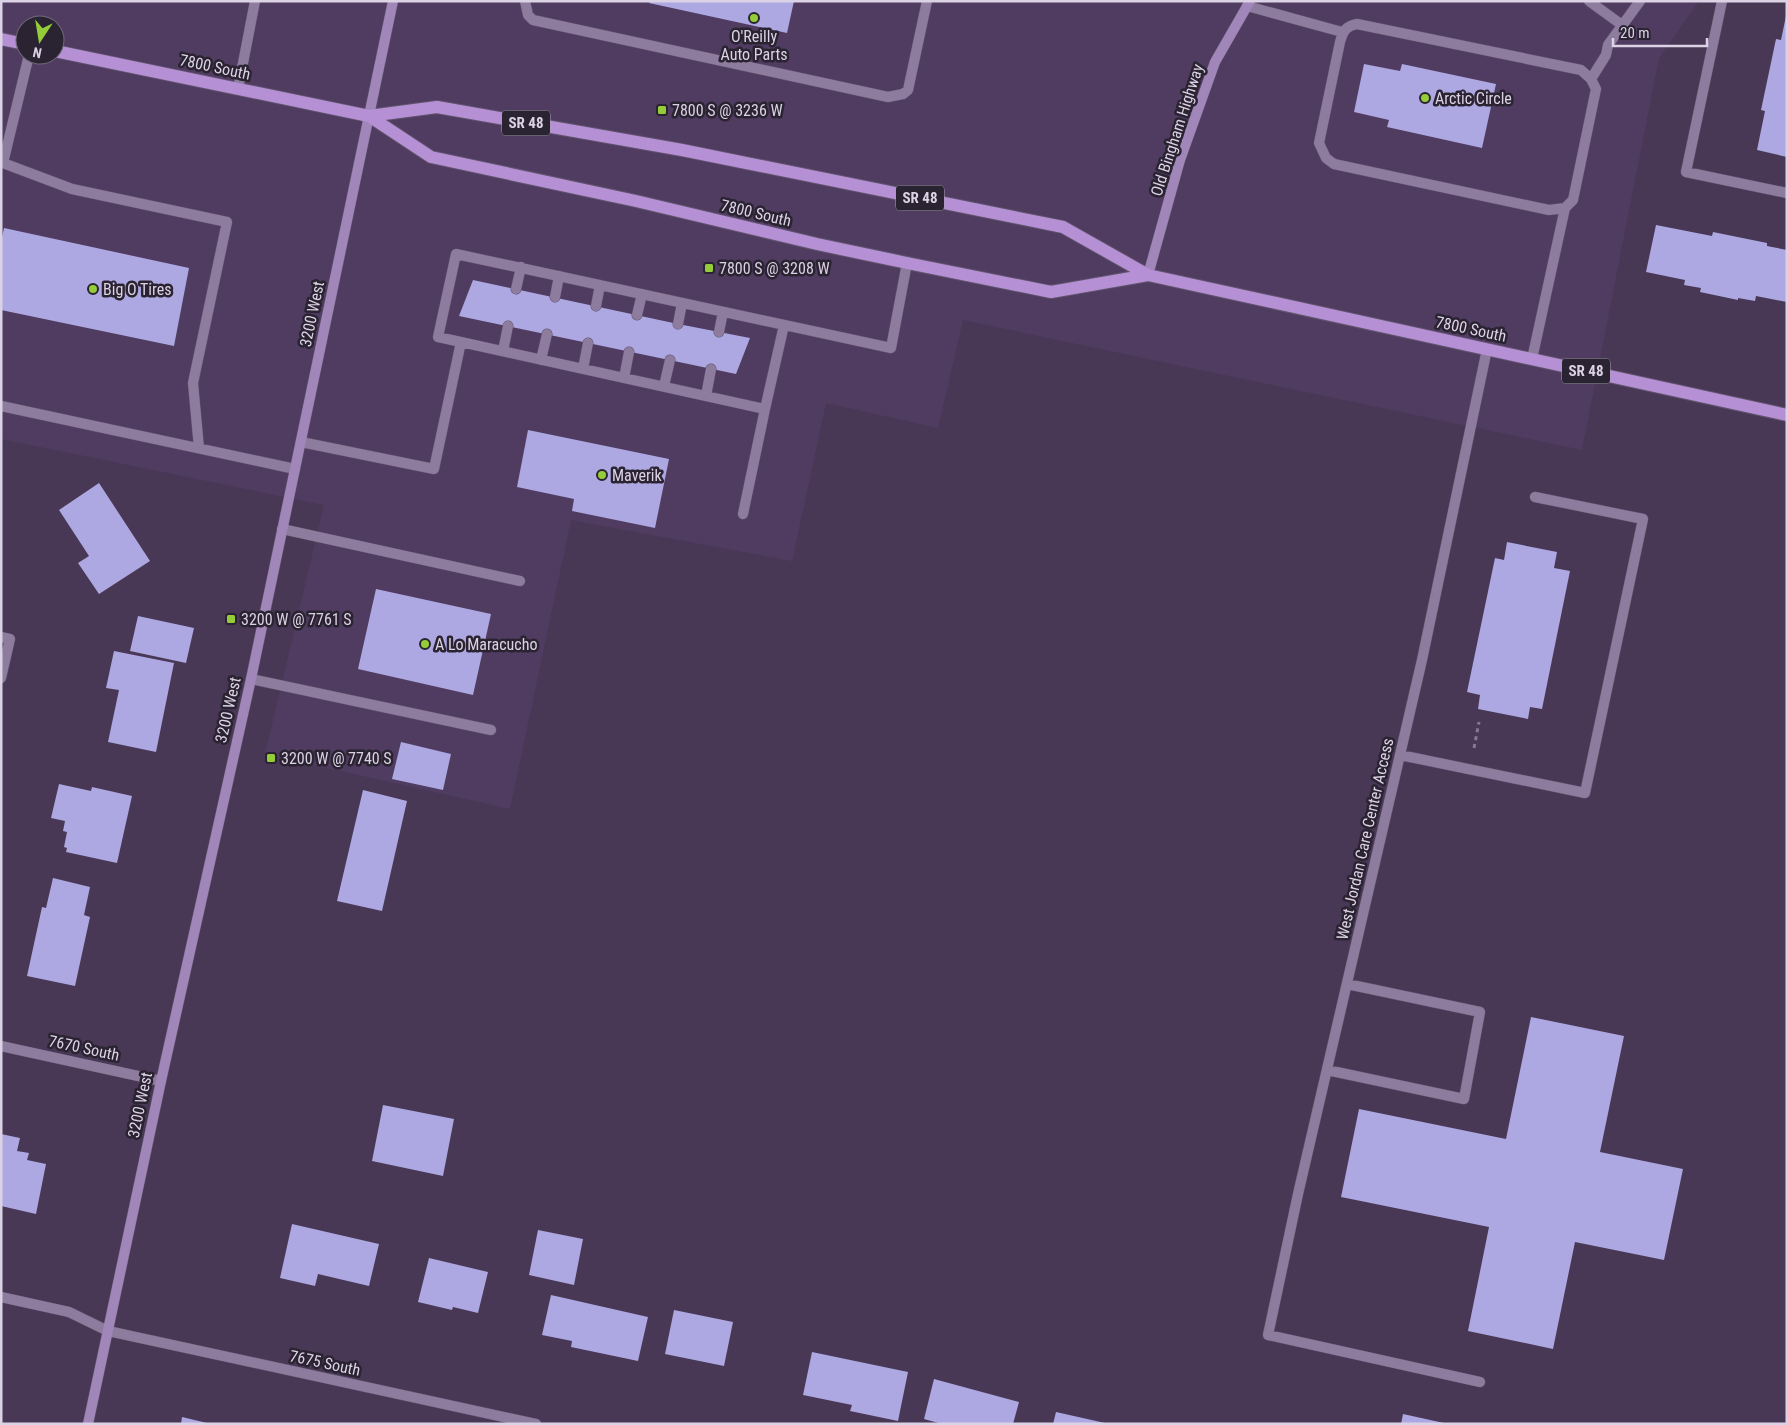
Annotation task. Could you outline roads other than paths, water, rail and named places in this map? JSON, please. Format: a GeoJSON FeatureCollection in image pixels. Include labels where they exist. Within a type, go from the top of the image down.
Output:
{"type":"FeatureCollection","features":[{"type":"Feature","properties":{"kind":"main road"},"geometry":{"type":"LineString","coordinates":[[1,40],[15,42]]}},
{"type":"Feature","properties":{"kind":"main road","name":"7800 South"},"geometry":{"type":"LineString","coordinates":[[65,53],[368,116],[437,107],[682,150],[1063,227],[1148,275],[1787,415]]}},
{"type":"Feature","properties":{"kind":"main road","name":"7800 South"},"geometry":{"type":"LineString","coordinates":[[368,116],[431,157],[636,201],[817,244],[907,263],[1051,292],[1148,275]]}},
{"type":"Feature","properties":{"kind":"street"},"geometry":{"type":"LineString","coordinates":[[238,89],[255,1]]}},
{"type":"Feature","properties":{"kind":"street","name":"3200 West"},"geometry":{"type":"LineString","coordinates":[[88,1424],[301,442],[392,1]]}},
{"type":"Feature","properties":{"kind":"street"},"geometry":{"type":"LineString","coordinates":[[525,1],[528,15],[533,20],[888,97],[903,94],[908,90],[927,1]]}},
{"type":"Feature","properties":{"kind":"street"},"geometry":{"type":"LineString","coordinates":[[1589,1],[1622,25]]}},
{"type":"Feature","properties":{"kind":"street"},"geometry":{"type":"LineString","coordinates":[[1591,78],[1606,55],[1608,45],[1640,1]]}},
{"type":"Feature","properties":{"kind":"street"},"geometry":{"type":"LineString","coordinates":[[1722,1],[1686,172],[1787,192]]}},
{"type":"Feature","properties":{"kind":"street"},"geometry":{"type":"LineString","coordinates":[[1248,4],[1342,32]]}},
{"type":"Feature","properties":{"kind":"street","name":"Old Bingham Highway"},"geometry":{"type":"LineString","coordinates":[[1148,275],[1180,160],[1215,62],[1248,4]]}},
{"type":"Feature","properties":{"kind":"street"},"geometry":{"type":"LineString","coordinates":[[1532,359],[1565,208],[1573,200],[1596,89],[1591,78],[1581,70],[1357,24],[1348,26],[1342,32],[1319,143],[1326,158],[1334,164],[1549,210],[1565,208]]}},
{"type":"Feature","properties":{"kind":"street"},"geometry":{"type":"LineString","coordinates":[[26,65],[2,163],[72,189],[227,222],[193,383],[199,448]]}},
{"type":"Feature","properties":{"kind":"street"},"geometry":{"type":"LineString","coordinates":[[765,409],[438,337],[456,254],[891,348],[907,263]]}},
{"type":"Feature","properties":{"kind":"street"},"geometry":{"type":"LineString","coordinates":[[516,289],[521,268]]}},
{"type":"Feature","properties":{"kind":"street"},"geometry":{"type":"LineString","coordinates":[[554,297],[559,276]]}},
{"type":"Feature","properties":{"kind":"street"},"geometry":{"type":"LineString","coordinates":[[596,306],[600,285]]}},
{"type":"Feature","properties":{"kind":"street"},"geometry":{"type":"LineString","coordinates":[[637,315],[642,294]]}},
{"type":"Feature","properties":{"kind":"street"},"geometry":{"type":"LineString","coordinates":[[678,324],[682,303]]}},
{"type":"Feature","properties":{"kind":"street"},"geometry":{"type":"LineString","coordinates":[[719,332],[724,312]]}},
{"type":"Feature","properties":{"kind":"street"},"geometry":{"type":"LineString","coordinates":[[743,514],[784,325]]}},
{"type":"Feature","properties":{"kind":"street"},"geometry":{"type":"LineString","coordinates":[[503,351],[508,326]]}},
{"type":"Feature","properties":{"kind":"street"},"geometry":{"type":"LineString","coordinates":[[541,360],[547,334]]}},
{"type":"Feature","properties":{"kind":"street"},"geometry":{"type":"LineString","coordinates":[[301,442],[434,469],[461,342]]}},
{"type":"Feature","properties":{"kind":"street"},"geometry":{"type":"LineString","coordinates":[[583,369],[588,343]]}},
{"type":"Feature","properties":{"kind":"street","name":"West Jordan Care Center Access"},"geometry":{"type":"LineString","coordinates":[[1480,1382],[1268,1335],[1298,1194],[1422,660],[1487,350]]}},
{"type":"Feature","properties":{"kind":"street"},"geometry":{"type":"LineString","coordinates":[[624,378],[629,352]]}},
{"type":"Feature","properties":{"kind":"street"},"geometry":{"type":"LineString","coordinates":[[664,386],[670,360]]}},
{"type":"Feature","properties":{"kind":"street"},"geometry":{"type":"LineString","coordinates":[[706,396],[711,369]]}},
{"type":"Feature","properties":{"kind":"street"},"geometry":{"type":"LineString","coordinates":[[1,406],[295,469]]}},
{"type":"Feature","properties":{"kind":"street"},"geometry":{"type":"LineString","coordinates":[[1400,755],[1585,793],[1643,519],[1535,497]]}},
{"type":"Feature","properties":{"kind":"street"},"geometry":{"type":"LineString","coordinates":[[282,529],[520,581]]}},
{"type":"Feature","properties":{"kind":"street"},"geometry":{"type":"LineString","coordinates":[[1,678],[5,638]]}},
{"type":"Feature","properties":{"kind":"street"},"geometry":{"type":"LineString","coordinates":[[250,679],[491,730]]}},
{"type":"Feature","properties":{"kind":"street"},"geometry":{"type":"LineString","coordinates":[[1327,1070],[1464,1099],[1480,1012],[1347,984]]}},
{"type":"Feature","properties":{"kind":"street","name":"7670 South"},"geometry":{"type":"LineString","coordinates":[[1,1046],[161,1081]]}},
{"type":"Feature","properties":{"kind":"street","name":"7675 South"},"geometry":{"type":"LineString","coordinates":[[1,1297],[69,1312],[108,1331],[536,1424]]}},
{"type":"Feature","properties":{"kind":"place","name":"O'Reilly Auto Parts"},"geometry":{"type":"Point","coordinates":[754,18]}},
{"type":"Feature","properties":{"kind":"place","name":"Arctic Circle"},"geometry":{"type":"Point","coordinates":[1425,98]}},
{"type":"Feature","properties":{"kind":"place","name":"7800 S @ 3236 W"},"geometry":{"type":"Point","coordinates":[662,110]}},
{"type":"Feature","properties":{"kind":"place","name":"7800 S @ 3208 W"},"geometry":{"type":"Point","coordinates":[709,268]}},
{"type":"Feature","properties":{"kind":"place","name":"Big O Tires"},"geometry":{"type":"Point","coordinates":[93,289]}},
{"type":"Feature","properties":{"kind":"place","name":"Maverik"},"geometry":{"type":"Point","coordinates":[602,475]}},
{"type":"Feature","properties":{"kind":"place","name":"3200 W @ 7761 S"},"geometry":{"type":"Point","coordinates":[231,619]}},
{"type":"Feature","properties":{"kind":"place","name":"A Lo Maracucho"},"geometry":{"type":"Point","coordinates":[425,644]}},
{"type":"Feature","properties":{"kind":"place","name":"3200 W @ 7740 S"},"geometry":{"type":"Point","coordinates":[271,758]}}]}
